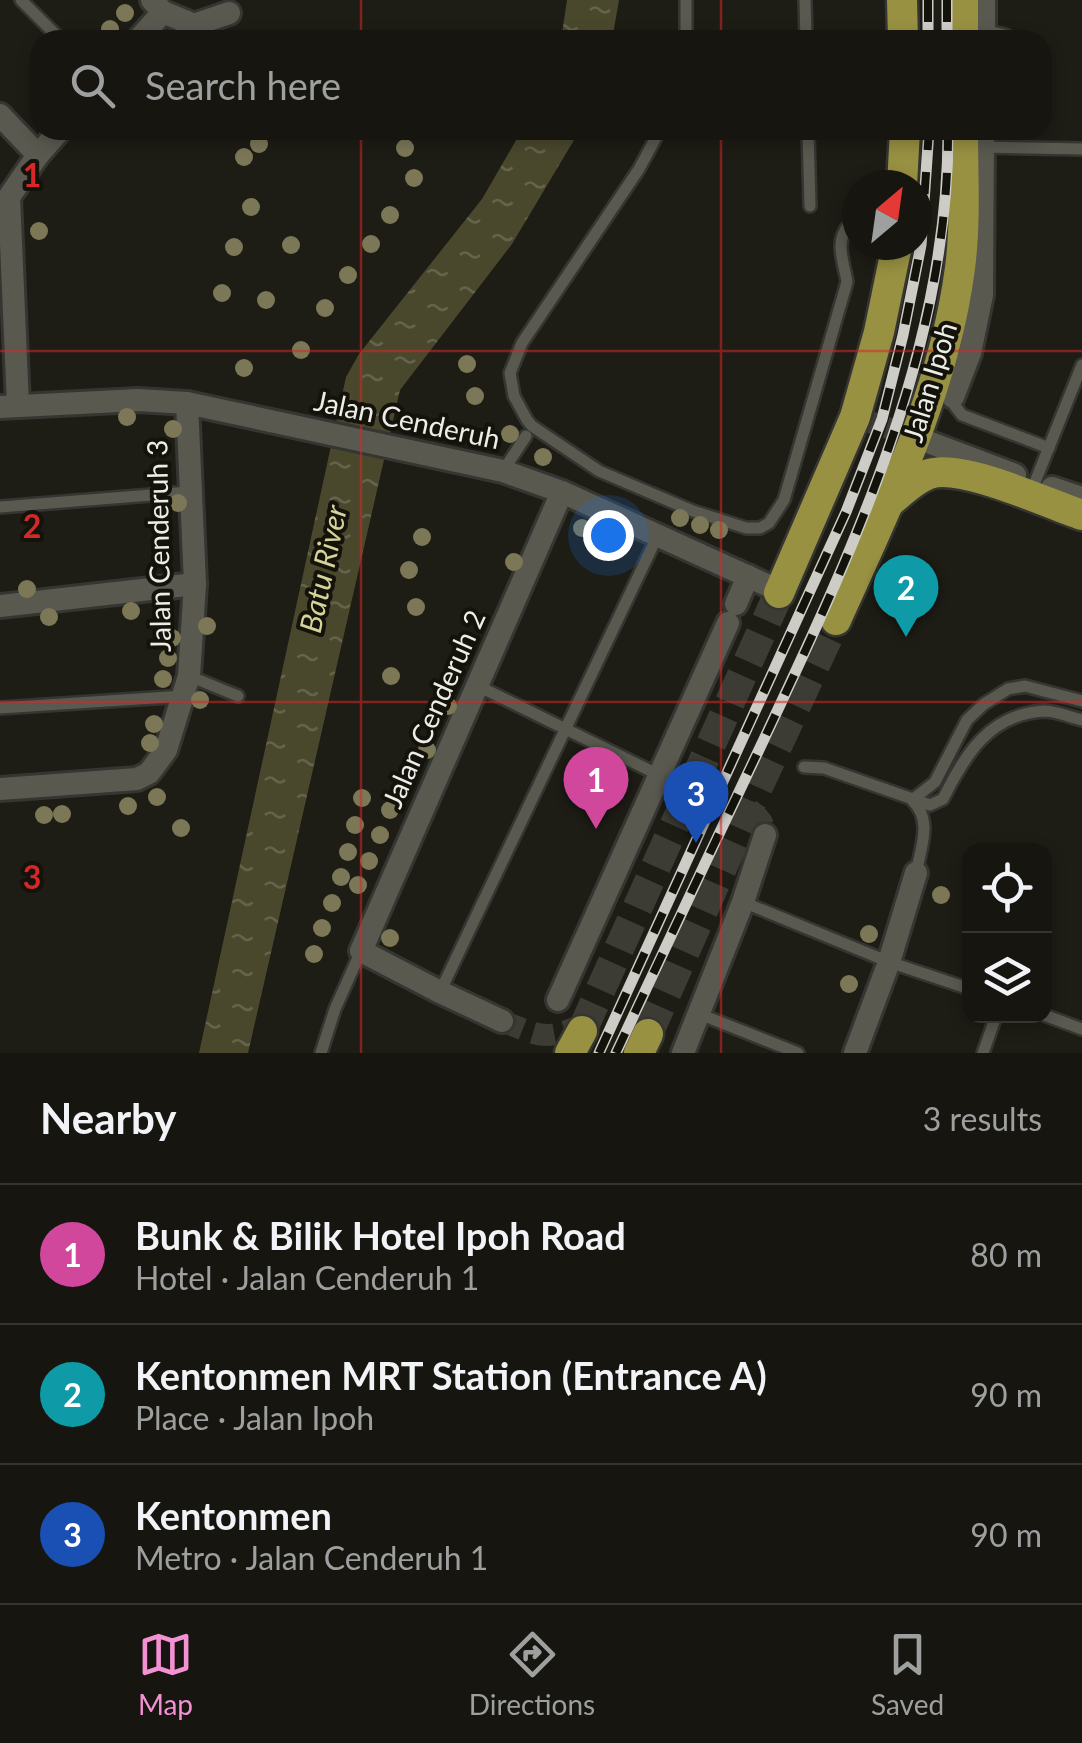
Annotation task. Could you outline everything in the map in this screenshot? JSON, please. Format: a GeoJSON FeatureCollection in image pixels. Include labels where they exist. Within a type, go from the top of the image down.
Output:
{"type":"FeatureCollection","features":[{"type":"Feature","properties":{"kind":"main road"},"geometry":{"type":"LineString","coordinates":[[902,0],[902,30]]}},
{"type":"Feature","properties":{"kind":"main road"},"geometry":{"type":"LineString","coordinates":[[903,170],[904,140]]}},
{"type":"Feature","properties":{"kind":"main road","name":"Jalan Ipoh"},"geometry":{"type":"LineString","coordinates":[[836,620],[916,436],[940,364],[960,267],[973,140]]}},
{"type":"Feature","properties":{"kind":"main road"},"geometry":{"type":"LineString","coordinates":[[780,592],[855,417],[894,260]]}},
{"type":"Feature","properties":{"kind":"main road"},"geometry":{"type":"LineString","coordinates":[[888,504],[927,474],[950,470],[1082,515]]}},
{"type":"Feature","properties":{"kind":"street"},"geometry":{"type":"LineString","coordinates":[[144,30],[158,6],[194,25],[229,13]]}},
{"type":"Feature","properties":{"kind":"street"},"geometry":{"type":"LineString","coordinates":[[0,115],[38,155]]}},
{"type":"Feature","properties":{"kind":"street"},"geometry":{"type":"LineString","coordinates":[[9,406],[4,197],[51,140]]}},
{"type":"Feature","properties":{"kind":"street"},"geometry":{"type":"LineString","coordinates":[[954,397],[970,353],[982,295],[973,140]]}},
{"type":"Feature","properties":{"kind":"street","name":"Jalan Cenderuh"},"geometry":{"type":"LineString","coordinates":[[9,406],[138,400],[186,403],[503,471],[562,492],[780,592]]}},
{"type":"Feature","properties":{"kind":"street","name":"Jalan Cenderuh 3"},"geometry":{"type":"LineString","coordinates":[[0,790],[142,778],[162,759],[186,686],[195,584],[186,403]]}},
{"type":"Feature","properties":{"kind":"street"},"geometry":{"type":"LineString","coordinates":[[916,436],[1082,502]]}},
{"type":"Feature","properties":{"kind":"street"},"geometry":{"type":"LineString","coordinates":[[1043,485],[1082,488]]}},
{"type":"Feature","properties":{"kind":"street","name":"Jalan Cenderuh 2"},"geometry":{"type":"LineString","coordinates":[[361,951],[562,492]]}},
{"type":"Feature","properties":{"kind":"street"},"geometry":{"type":"LineString","coordinates":[[558,1000],[748,576]]}},
{"type":"Feature","properties":{"kind":"street"},"geometry":{"type":"LineString","coordinates":[[0,606],[195,584]]}},
{"type":"Feature","properties":{"kind":"street"},"geometry":{"type":"LineString","coordinates":[[683,1053],[743,902],[764,836]]}},
{"type":"Feature","properties":{"kind":"street"},"geometry":{"type":"LineString","coordinates":[[855,1053],[889,962],[916,872]]}},
{"type":"Feature","properties":{"kind":"street"},"geometry":{"type":"LineString","coordinates":[[361,951],[489,1017]]}},
{"type":"Feature","properties":{"kind":"lane"},"geometry":{"type":"LineString","coordinates":[[21,0],[51,30]]}},
{"type":"Feature","properties":{"kind":"lane"},"geometry":{"type":"LineString","coordinates":[[686,0],[686,30]]}},
{"type":"Feature","properties":{"kind":"lane"},"geometry":{"type":"LineString","coordinates":[[805,0],[806,30]]}},
{"type":"Feature","properties":{"kind":"lane"},"geometry":{"type":"LineString","coordinates":[[655,140],[522,343],[510,372],[514,396],[532,426],[599,471],[659,498],[746,528],[769,523],[784,500],[847,282],[842,260]]}},
{"type":"Feature","properties":{"kind":"lane"},"geometry":{"type":"LineString","coordinates":[[808,140],[810,206]]}},
{"type":"Feature","properties":{"kind":"lane"},"geometry":{"type":"LineString","coordinates":[[985,140],[1082,148]]}},
{"type":"Feature","properties":{"kind":"lane"},"geometry":{"type":"LineString","coordinates":[[842,234],[842,259]]}},
{"type":"Feature","properties":{"kind":"lane"},"geometry":{"type":"LineString","coordinates":[[1043,485],[1049,448],[1082,365]]}},
{"type":"Feature","properties":{"kind":"lane"},"geometry":{"type":"LineString","coordinates":[[954,397],[954,406],[962,414],[1049,448]]}},
{"type":"Feature","properties":{"kind":"lane"},"geometry":{"type":"LineString","coordinates":[[503,471],[526,436]]}},
{"type":"Feature","properties":{"kind":"lane"},"geometry":{"type":"LineString","coordinates":[[0,507],[190,492]]}},
{"type":"Feature","properties":{"kind":"lane"},"geometry":{"type":"LineString","coordinates":[[440,992],[658,535]]}},
{"type":"Feature","properties":{"kind":"lane"},"geometry":{"type":"LineString","coordinates":[[476,685],[659,775]]}},
{"type":"Feature","properties":{"kind":"lane"},"geometry":{"type":"LineString","coordinates":[[0,708],[186,686],[238,696]]}},
{"type":"Feature","properties":{"kind":"lane"},"geometry":{"type":"LineString","coordinates":[[912,800],[934,782],[968,720],[1008,689],[1025,686],[1082,700]]}},
{"type":"Feature","properties":{"kind":"lane"},"geometry":{"type":"LineString","coordinates":[[804,767],[824,768],[930,804],[943,799],[960,765],[986,733],[1006,720],[1046,711],[1082,720]]}},
{"type":"Feature","properties":{"kind":"lane"},"geometry":{"type":"LineString","coordinates":[[912,800],[922,810],[924,822],[916,872]]}},
{"type":"Feature","properties":{"kind":"lane"},"geometry":{"type":"LineString","coordinates":[[743,902],[889,962],[962,986]]}},
{"type":"Feature","properties":{"kind":"lane"},"geometry":{"type":"LineString","coordinates":[[320,1053],[361,951]]}},
{"type":"Feature","properties":{"kind":"lane"},"geometry":{"type":"LineString","coordinates":[[698,1013],[798,1053]]}},
{"type":"Feature","properties":{"kind":"lane"},"geometry":{"type":"LineString","coordinates":[[1052,1018],[1082,1029]]}},
{"type":"Feature","properties":{"kind":"lane"},"geometry":{"type":"LineString","coordinates":[[983,1053],[994,1023]]}},
{"type":"Feature","properties":{"kind":"water"},"geometry":{"type":"Polygon","coordinates":[[[567,0],[619,0],[614,30],[562,30],[567,0]]]}},
{"type":"Feature","properties":{"kind":"water","name":"Batu River"},"geometry":{"type":"Polygon","coordinates":[[[516,140],[574,140],[512,244],[400,390],[248,1053],[199,1053],[346,377],[359,354],[482,199],[516,140]]]}},
{"type":"Feature","properties":{"kind":"tunnel"},"geometry":{"type":"LineString","coordinates":[[855,417],[915,437]]}},
{"type":"Feature","properties":{"kind":"tunnel"},"geometry":{"type":"LineString","coordinates":[[582,1031],[779,593]]}},
{"type":"Feature","properties":{"kind":"tunnel"},"geometry":{"type":"LineString","coordinates":[[648,1034],[836,620]]}},
{"type":"Feature","properties":{"kind":"tunnel"},"geometry":{"type":"LineString","coordinates":[[749,809],[762,823],[765,835]]}},
{"type":"Feature","properties":{"kind":"tunnel"},"geometry":{"type":"LineString","coordinates":[[502,1021],[543,1035],[585,1024]]}},
{"type":"Feature","properties":{"kind":"railway"},"geometry":{"type":"LineString","coordinates":[[928,0],[928,30]]}},
{"type":"Feature","properties":{"kind":"railway"},"geometry":{"type":"LineString","coordinates":[[947,0],[947,30]]}},
{"type":"Feature","properties":{"kind":"railway"},"geometry":{"type":"LineString","coordinates":[[599,1053],[846,512],[882,419],[921,245],[928,140]]}},
{"type":"Feature","properties":{"kind":"railway"},"geometry":{"type":"LineString","coordinates":[[616,1053],[832,592],[891,442],[932,289],[944,210],[948,140]]}},
{"type":"Feature","properties":{"kind":"place","name":"Kentonmen MRT Station (Entrance A)"},"geometry":{"type":"Point","coordinates":[906,637]}},
{"type":"Feature","properties":{"kind":"place","name":"Bunk & Bilik Hotel Ipoh Road"},"geometry":{"type":"Point","coordinates":[596,829]}},
{"type":"Feature","properties":{"kind":"place","name":"Kentonmen"},"geometry":{"type":"Point","coordinates":[696,843]}}]}
